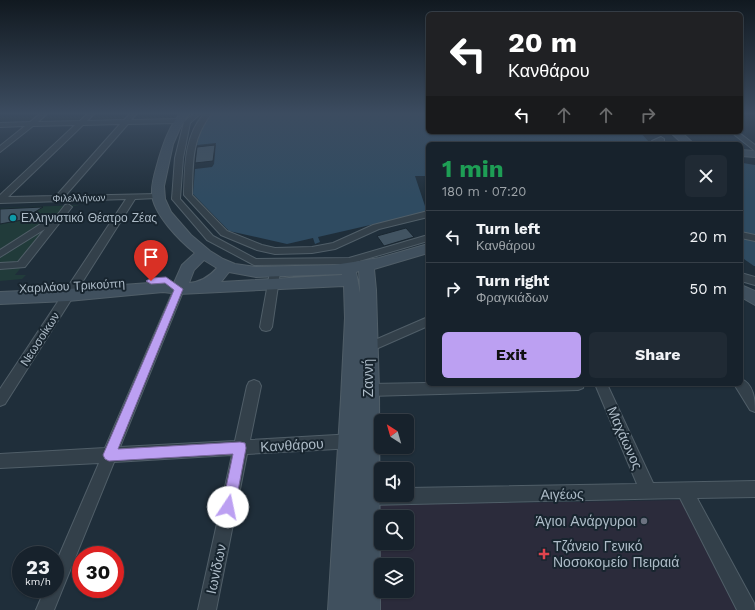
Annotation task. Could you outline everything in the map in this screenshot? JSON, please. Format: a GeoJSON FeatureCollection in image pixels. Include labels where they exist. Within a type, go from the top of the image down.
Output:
{"type":"FeatureCollection","features":[{"type":"Feature","properties":{"kind":"street"},"geometry":{"type":"LineString","coordinates":[[0,150],[9,142]]}},
{"type":"Feature","properties":{"kind":"street"},"geometry":{"type":"LineString","coordinates":[[0,200],[61,142]]}},
{"type":"Feature","properties":{"kind":"street"},"geometry":{"type":"LineString","coordinates":[[58,199],[108,142]]}},
{"type":"Feature","properties":{"kind":"street"},"geometry":{"type":"LineString","coordinates":[[169,142],[159,181],[157,196],[162,209],[190,242],[204,253],[226,266],[251,271],[273,278],[355,271],[426,249]]}},
{"type":"Feature","properties":{"kind":"street"},"geometry":{"type":"LineString","coordinates":[[182,142],[179,158],[176,196],[179,202],[210,238],[254,262],[349,261],[426,239]]}},
{"type":"Feature","properties":{"kind":"street"},"geometry":{"type":"LineString","coordinates":[[193,142],[190,155],[188,195],[224,233],[266,250],[312,250],[335,246],[376,227],[426,214]]}},
{"type":"Feature","properties":{"kind":"street"},"geometry":{"type":"LineString","coordinates":[[747,142],[755,149]]}},
{"type":"Feature","properties":{"kind":"street"},"geometry":{"type":"LineString","coordinates":[[743,153],[755,154]]}},
{"type":"Feature","properties":{"kind":"street","name":"Φιλελλήνων"},"geometry":{"type":"LineString","coordinates":[[0,200],[157,196]]}},
{"type":"Feature","properties":{"kind":"street","name":"Νεωσοίκων"},"geometry":{"type":"LineString","coordinates":[[0,400],[132,197]]}},
{"type":"Feature","properties":{"kind":"street"},"geometry":{"type":"LineString","coordinates":[[0,254],[64,211],[21,265],[0,266]]}},
{"type":"Feature","properties":{"kind":"street"},"geometry":{"type":"LineString","coordinates":[[743,235],[755,238]]}},
{"type":"Feature","properties":{"kind":"street"},"geometry":{"type":"LineString","coordinates":[[64,564],[187,268],[204,253]]}},
{"type":"Feature","properties":{"kind":"street"},"geometry":{"type":"LineString","coordinates":[[201,288],[216,279],[226,266]]}},
{"type":"Feature","properties":{"kind":"street","name":"Ζαννή"},"geometry":{"type":"LineString","coordinates":[[355,271],[360,349],[359,441],[368,497],[366,610]]}},
{"type":"Feature","properties":{"kind":"street"},"geometry":{"type":"LineString","coordinates":[[266,327],[273,278]]}},
{"type":"Feature","properties":{"kind":"street","name":"Χαριλάου Τρικούπη"},"geometry":{"type":"LineString","coordinates":[[0,298],[70,291],[163,287],[179,289],[201,288],[273,278]]}},
{"type":"Feature","properties":{"kind":"street"},"geometry":{"type":"LineString","coordinates":[[743,278],[755,282]]}},
{"type":"Feature","properties":{"kind":"street","name":"Χαριλάου Τρικούπη"},"geometry":{"type":"LineString","coordinates":[[0,290],[70,291]]}},
{"type":"Feature","properties":{"kind":"street"},"geometry":{"type":"LineString","coordinates":[[743,291],[755,299]]}},
{"type":"Feature","properties":{"kind":"street"},"geometry":{"type":"LineString","coordinates":[[360,349],[426,322]]}},
{"type":"Feature","properties":{"kind":"street","name":"Ζαννή"},"geometry":{"type":"LineString","coordinates":[[342,610],[359,441],[368,390],[360,349]]}},
{"type":"Feature","properties":{"kind":"street","name":"Ιωνίδων"},"geometry":{"type":"LineString","coordinates":[[207,610],[254,386]]}},
{"type":"Feature","properties":{"kind":"street"},"geometry":{"type":"LineString","coordinates":[[368,390],[508,386]]}},
{"type":"Feature","properties":{"kind":"street","name":"Μαχάωνος"},"geometry":{"type":"LineString","coordinates":[[602,386],[649,492]]}},
{"type":"Feature","properties":{"kind":"street"},"geometry":{"type":"LineString","coordinates":[[741,386],[755,406]]}},
{"type":"Feature","properties":{"kind":"street","name":"Κανθάρου"},"geometry":{"type":"LineString","coordinates":[[0,461],[359,441]]}},
{"type":"Feature","properties":{"kind":"street","name":"Αιγέως"},"geometry":{"type":"LineString","coordinates":[[368,497],[755,489]]}},
{"type":"Feature","properties":{"kind":"street"},"geometry":{"type":"LineString","coordinates":[[685,491],[747,610]]}},
{"type":"Feature","properties":{"kind":"street"},"geometry":{"type":"LineString","coordinates":[[45,610],[50,598]]}},
{"type":"Feature","properties":{"kind":"shaded area"},"geometry":{"type":"Polygon","coordinates":[[[198,142],[426,142],[426,176],[415,176],[426,212],[318,237],[320,242],[315,244],[313,238],[287,244],[229,231],[193,194],[195,169],[212,167],[214,164],[216,143],[197,145],[198,142]]]}},
{"type":"Feature","properties":{"kind":"shaded area"},"geometry":{"type":"Polygon","coordinates":[[[743,163],[755,165],[755,266],[743,258],[743,163]]]}},
{"type":"Feature","properties":{"kind":"shaded area","name":"Τζάνειο Γενικό Νοσοκομείο Πειραιά"},"geometry":{"type":"Polygon","coordinates":[[[682,500],[736,610],[379,610],[379,598],[414,598],[414,558],[379,558],[380,550],[414,550],[414,510],[380,510],[380,505],[682,500]]]}},
{"type":"Feature","properties":{"kind":"green space"},"geometry":{"type":"Polygon","coordinates":[[[80,205],[70,207],[15,275],[26,275],[22,279],[0,281],[0,208],[80,205]]]}},
{"type":"Feature","properties":{"kind":"building"},"geometry":{"type":"Polygon","coordinates":[[[215,145],[213,161],[195,163],[197,147],[215,145]]]}},
{"type":"Feature","properties":{"kind":"building","name":"Ελληνιστικό Θέατρο Ζέας"},"geometry":{"type":"Polygon","coordinates":[[[43,207],[22,220],[0,224],[0,209],[43,207]]]}},
{"type":"Feature","properties":{"kind":"building"},"geometry":{"type":"Polygon","coordinates":[[[406,228],[414,237],[384,246],[377,236],[406,228]]]}},
{"type":"Feature","properties":{"kind":"place","name":"Ελληνιστικό Θέατρο Ζέας"},"geometry":{"type":"Point","coordinates":[13,218]}},
{"type":"Feature","properties":{"kind":"place","name":"Άγιοι Ανάργυροι"},"geometry":{"type":"Point","coordinates":[644,521]}},
{"type":"Feature","properties":{"kind":"place","name":"Τζάνειο Γενικό Νοσοκομείο Πειραιά"},"geometry":{"type":"Point","coordinates":[544,554]}},
{"type":"Feature","properties":{"kind":"route"},"geometry":{"type":"LineString","coordinates":[[151,281],[166,280],[179,289],[109,455],[240,448],[228,507]]}}]}
